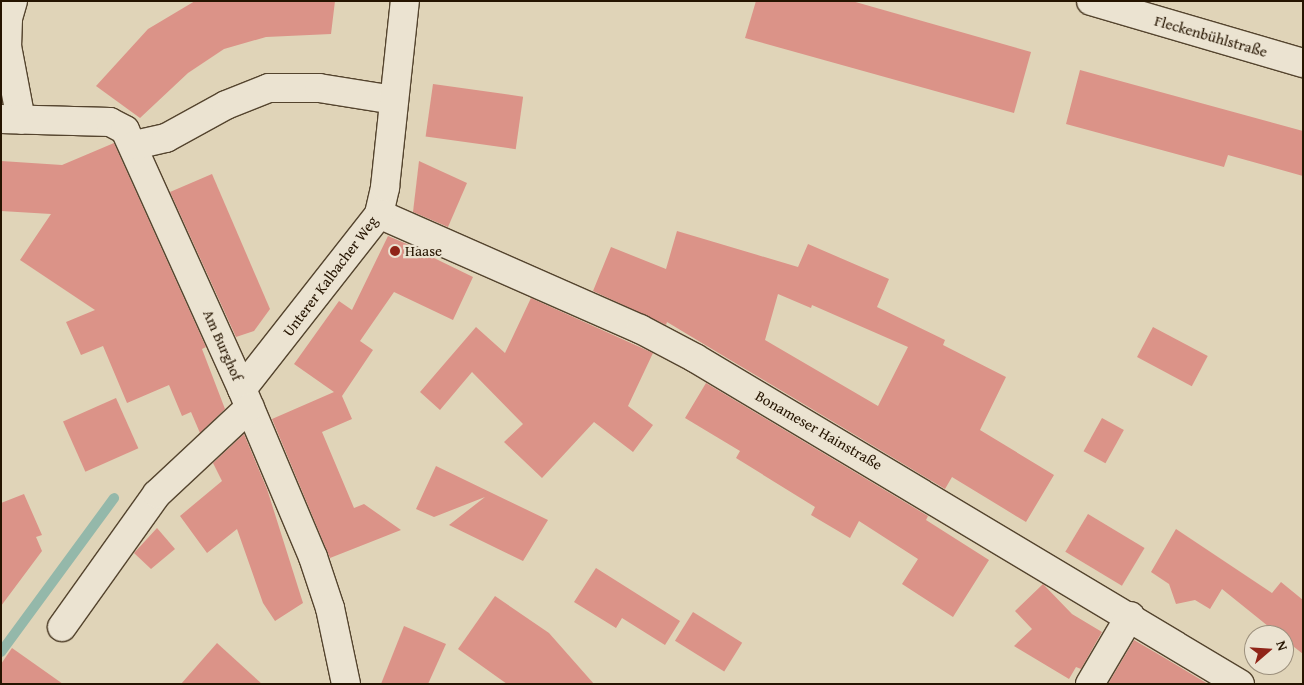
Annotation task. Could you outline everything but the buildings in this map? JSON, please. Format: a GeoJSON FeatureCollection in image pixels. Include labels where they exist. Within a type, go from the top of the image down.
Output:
{"type":"FeatureCollection","features":[{"type":"Feature","properties":{"kind":"street"},"geometry":{"type":"LineString","coordinates":[[11,119],[8,20],[13,1]]}},
{"type":"Feature","properties":{"kind":"street","name":"Unterer Kalbacher Weg"},"geometry":{"type":"LineString","coordinates":[[62,627],[157,494],[246,398],[378,214],[385,187],[405,1]]}},
{"type":"Feature","properties":{"kind":"street","name":"Fleckenbühlstraße"},"geometry":{"type":"LineString","coordinates":[[1091,1],[1303,63]]}},
{"type":"Feature","properties":{"kind":"street"},"geometry":{"type":"LineString","coordinates":[[135,145],[166,138],[226,105],[269,88],[319,88],[394,100]]}},
{"type":"Feature","properties":{"kind":"street","name":"Am Burghof"},"geometry":{"type":"LineString","coordinates":[[11,119],[110,122],[125,130],[135,145],[246,398],[316,566],[330,608],[346,684]]}},
{"type":"Feature","properties":{"kind":"street","name":"Bonameser Hainstraße"},"geometry":{"type":"LineString","coordinates":[[378,214],[640,329],[695,358],[1130,616],[1240,684]]}},
{"type":"Feature","properties":{"kind":"street"},"geometry":{"type":"LineString","coordinates":[[1090,684],[1130,616]]}},
{"type":"Feature","properties":{"kind":"waterway"},"geometry":{"type":"LineString","coordinates":[[1,652],[114,498]]}},
{"type":"Feature","properties":{"kind":"place","name":"Haase"},"geometry":{"type":"Point","coordinates":[395,251]}}]}
